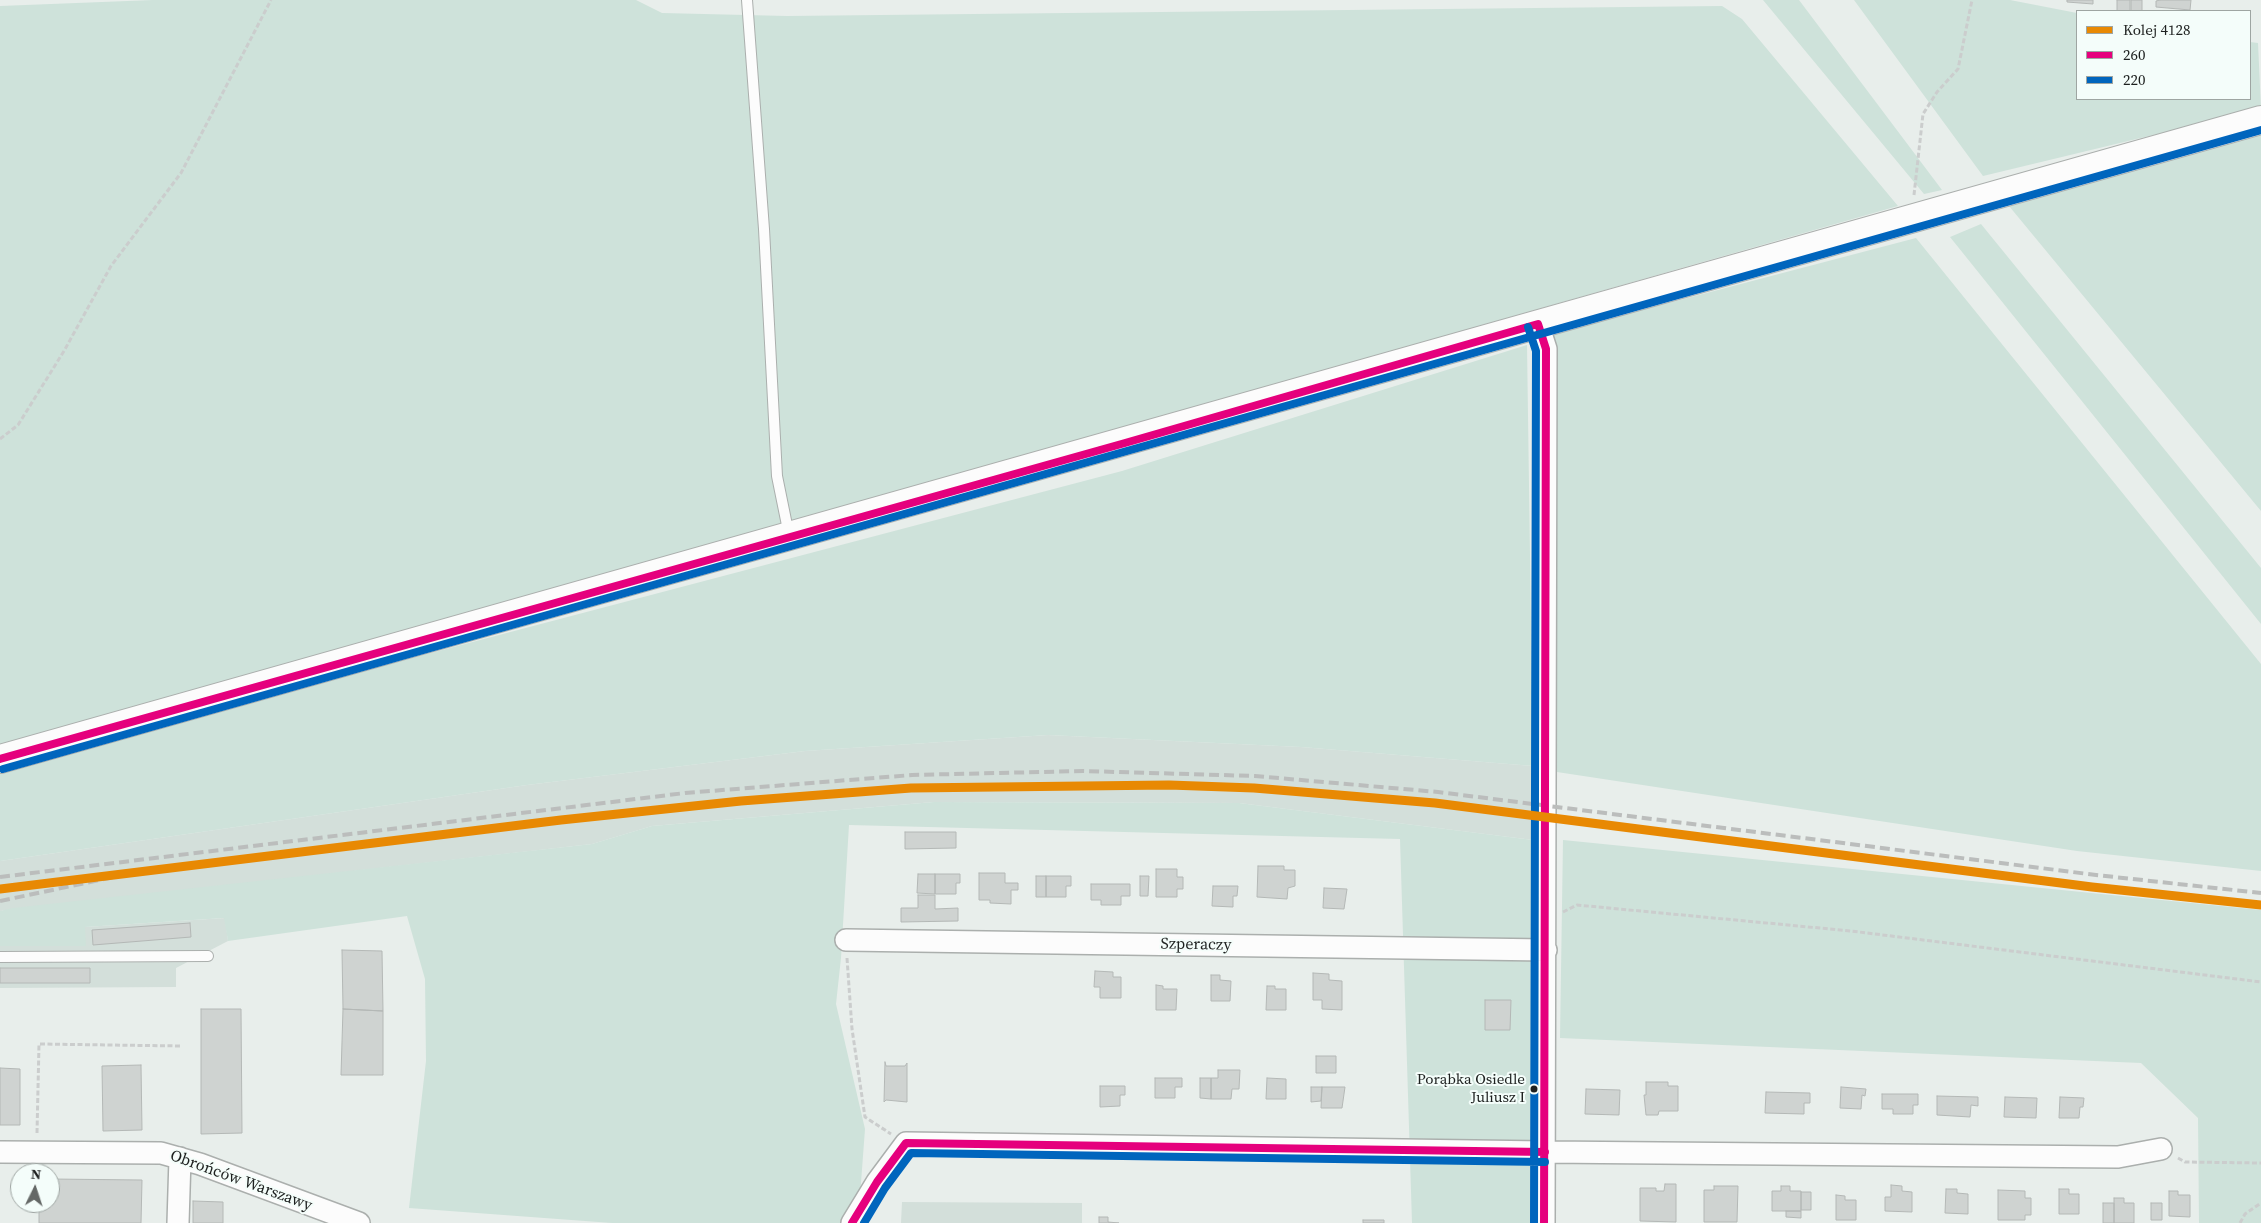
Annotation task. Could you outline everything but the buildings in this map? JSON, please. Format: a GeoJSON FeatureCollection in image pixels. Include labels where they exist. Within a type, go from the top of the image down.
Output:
{"type":"FeatureCollection","features":[{"type":"Feature","properties":{"kind":"street"},"geometry":{"type":"LineString","coordinates":[[0,759],[2261,120]]}},
{"type":"Feature","properties":{"kind":"street"},"geometry":{"type":"LineString","coordinates":[[1538,324],[1546,349],[1544,1223]]}},
{"type":"Feature","properties":{"kind":"street","name":"Szperaczy"},"geometry":{"type":"LineString","coordinates":[[846,940],[1546,950]]}},
{"type":"Feature","properties":{"kind":"street"},"geometry":{"type":"LineString","coordinates":[[852,1223],[878,1182],[906,1144],[1545,1152],[2118,1156],[2161,1149]]}},
{"type":"Feature","properties":{"kind":"street","name":"Obrońców Warszawy"},"geometry":{"type":"LineString","coordinates":[[0,1152],[161,1153],[180,1158],[359,1223]]}},
{"type":"Feature","properties":{"kind":"street"},"geometry":{"type":"LineString","coordinates":[[178,1223],[180,1158]]}},
{"type":"Feature","properties":{"kind":"lane"},"geometry":{"type":"LineString","coordinates":[[747,0],[764,229],[777,476],[790,536]]}},
{"type":"Feature","properties":{"kind":"lane"},"geometry":{"type":"LineString","coordinates":[[0,957],[208,956]]}},
{"type":"Feature","properties":{"kind":"path"},"geometry":{"type":"LineString","coordinates":[[0,439],[18,425],[64,351],[110,266],[181,173],[272,0]]}},
{"type":"Feature","properties":{"kind":"path"},"geometry":{"type":"LineString","coordinates":[[1903,221],[1900,209],[1914,196],[1923,114],[1937,92],[1958,69],[1972,0]]}},
{"type":"Feature","properties":{"kind":"path"},"geometry":{"type":"LineString","coordinates":[[1545,921],[1577,905],[1851,931],[2261,982]]}},
{"type":"Feature","properties":{"kind":"path"},"geometry":{"type":"LineString","coordinates":[[846,940],[852,1029],[865,1117],[906,1144]]}},
{"type":"Feature","properties":{"kind":"path"},"geometry":{"type":"LineString","coordinates":[[36,1152],[39,1044],[182,1046]]}},
{"type":"Feature","properties":{"kind":"path"},"geometry":{"type":"LineString","coordinates":[[2161,1149],[2186,1162],[2261,1164]]}},
{"type":"Feature","properties":{"kind":"path"},"geometry":{"type":"LineString","coordinates":[[2240,1223],[2245,1214],[2261,1202]]}},
{"type":"Feature","properties":{"kind":"shaded area"},"geometry":{"type":"Polygon","coordinates":[[[1048,735],[1301,747],[1533,766],[1533,840],[1239,803],[934,802],[652,826],[592,844],[0,911],[0,861],[527,785],[805,751],[1048,735]]]}},
{"type":"Feature","properties":{"kind":"shaded area"},"geometry":{"type":"Polygon","coordinates":[[[225,918],[228,941],[176,968],[176,987],[0,988],[0,946],[85,946],[85,927],[225,918]]]}},
{"type":"Feature","properties":{"kind":"shaded area"},"geometry":{"type":"Polygon","coordinates":[[[902,1202],[1082,1203],[1082,1223],[901,1223],[902,1202]]]}},
{"type":"Feature","properties":{"kind":"green space"},"geometry":{"type":"Polygon","coordinates":[[[153,0],[636,0],[662,13],[787,16],[1722,6],[1742,19],[1898,206],[886,496],[0,746],[0,6],[153,0]]]}},
{"type":"Feature","properties":{"kind":"green space"},"geometry":{"type":"Polygon","coordinates":[[[1763,0],[1799,0],[1942,190],[1924,194],[1763,0]]]}},
{"type":"Feature","properties":{"kind":"green space"},"geometry":{"type":"Polygon","coordinates":[[[1854,0],[2010,0],[2076,13],[2076,100],[2251,100],[2251,42],[2258,43],[2261,109],[1983,176],[1854,0]]]}},
{"type":"Feature","properties":{"kind":"green space"},"geometry":{"type":"Polygon","coordinates":[[[2261,133],[2261,511],[2009,206],[2261,133]]]}},
{"type":"Feature","properties":{"kind":"green space"},"geometry":{"type":"Polygon","coordinates":[[[1981,224],[2261,568],[2261,624],[1950,237],[1981,224]]]}},
{"type":"Feature","properties":{"kind":"green space"},"geometry":{"type":"Polygon","coordinates":[[[1916,238],[2261,664],[2261,871],[2077,851],[1557,772],[1554,333],[1916,238]]]}},
{"type":"Feature","properties":{"kind":"green space"},"geometry":{"type":"Polygon","coordinates":[[[1527,345],[1533,766],[1301,747],[1048,735],[805,751],[527,785],[0,861],[0,771],[237,704],[1122,471],[1527,345]]]}},
{"type":"Feature","properties":{"kind":"green space"},"geometry":{"type":"Polygon","coordinates":[[[934,802],[1239,803],[1533,840],[1532,1223],[1412,1223],[1400,839],[849,825],[841,958],[836,1004],[865,1129],[858,1223],[612,1223],[409,1208],[426,1061],[425,979],[407,916],[228,941],[224,918],[85,927],[86,946],[0,946],[0,911],[13,908],[592,844],[652,826],[934,802]]]}},
{"type":"Feature","properties":{"kind":"green space"},"geometry":{"type":"Polygon","coordinates":[[[1563,840],[2261,910],[2261,1223],[2199,1223],[2198,1118],[2141,1063],[1560,1038],[1563,840]]]}},
{"type":"Feature","properties":{"kind":"railway"},"geometry":{"type":"LineString","coordinates":[[0,877],[685,793],[912,775],[1083,771],[1255,776],[1438,792],[2096,875],[2261,893]]}},
{"type":"Feature","properties":{"kind":"railway"},"geometry":{"type":"LineString","coordinates":[[0,901],[133,873]]}},
{"type":"Feature","properties":{"kind":"rail line","name":"4128"},"geometry":{"type":"LineString","coordinates":[[0,889],[561,820],[741,801],[911,788],[1169,785],[1254,788],[1435,803],[2092,887],[2261,905]]}},
{"type":"Feature","properties":{"kind":"transit line","name":"220"},"geometry":{"type":"LineString","coordinates":[[3,769],[2261,130]]}},
{"type":"Feature","properties":{"kind":"transit line","name":"260"},"geometry":{"type":"LineString","coordinates":[[1538,324],[1546,349],[1544,1223]]}},
{"type":"Feature","properties":{"kind":"transit line","name":"260"},"geometry":{"type":"LineString","coordinates":[[0,759],[1125,443],[1538,324]]}},
{"type":"Feature","properties":{"kind":"transit line","name":"220"},"geometry":{"type":"LineString","coordinates":[[1528,327],[1536,351],[1534,1223]]}},
{"type":"Feature","properties":{"kind":"transit line","name":"260"},"geometry":{"type":"LineString","coordinates":[[852,1223],[877,1182],[906,1143],[1545,1152]]}},
{"type":"Feature","properties":{"kind":"transit line","name":"220"},"geometry":{"type":"LineString","coordinates":[[864,1223],[885,1188],[911,1153],[1545,1162]]}},
{"type":"Feature","properties":{"kind":"place","name":"Porąbka Osiedle Juliusz I"},"geometry":{"type":"Point","coordinates":[1534,1089]}}]}
